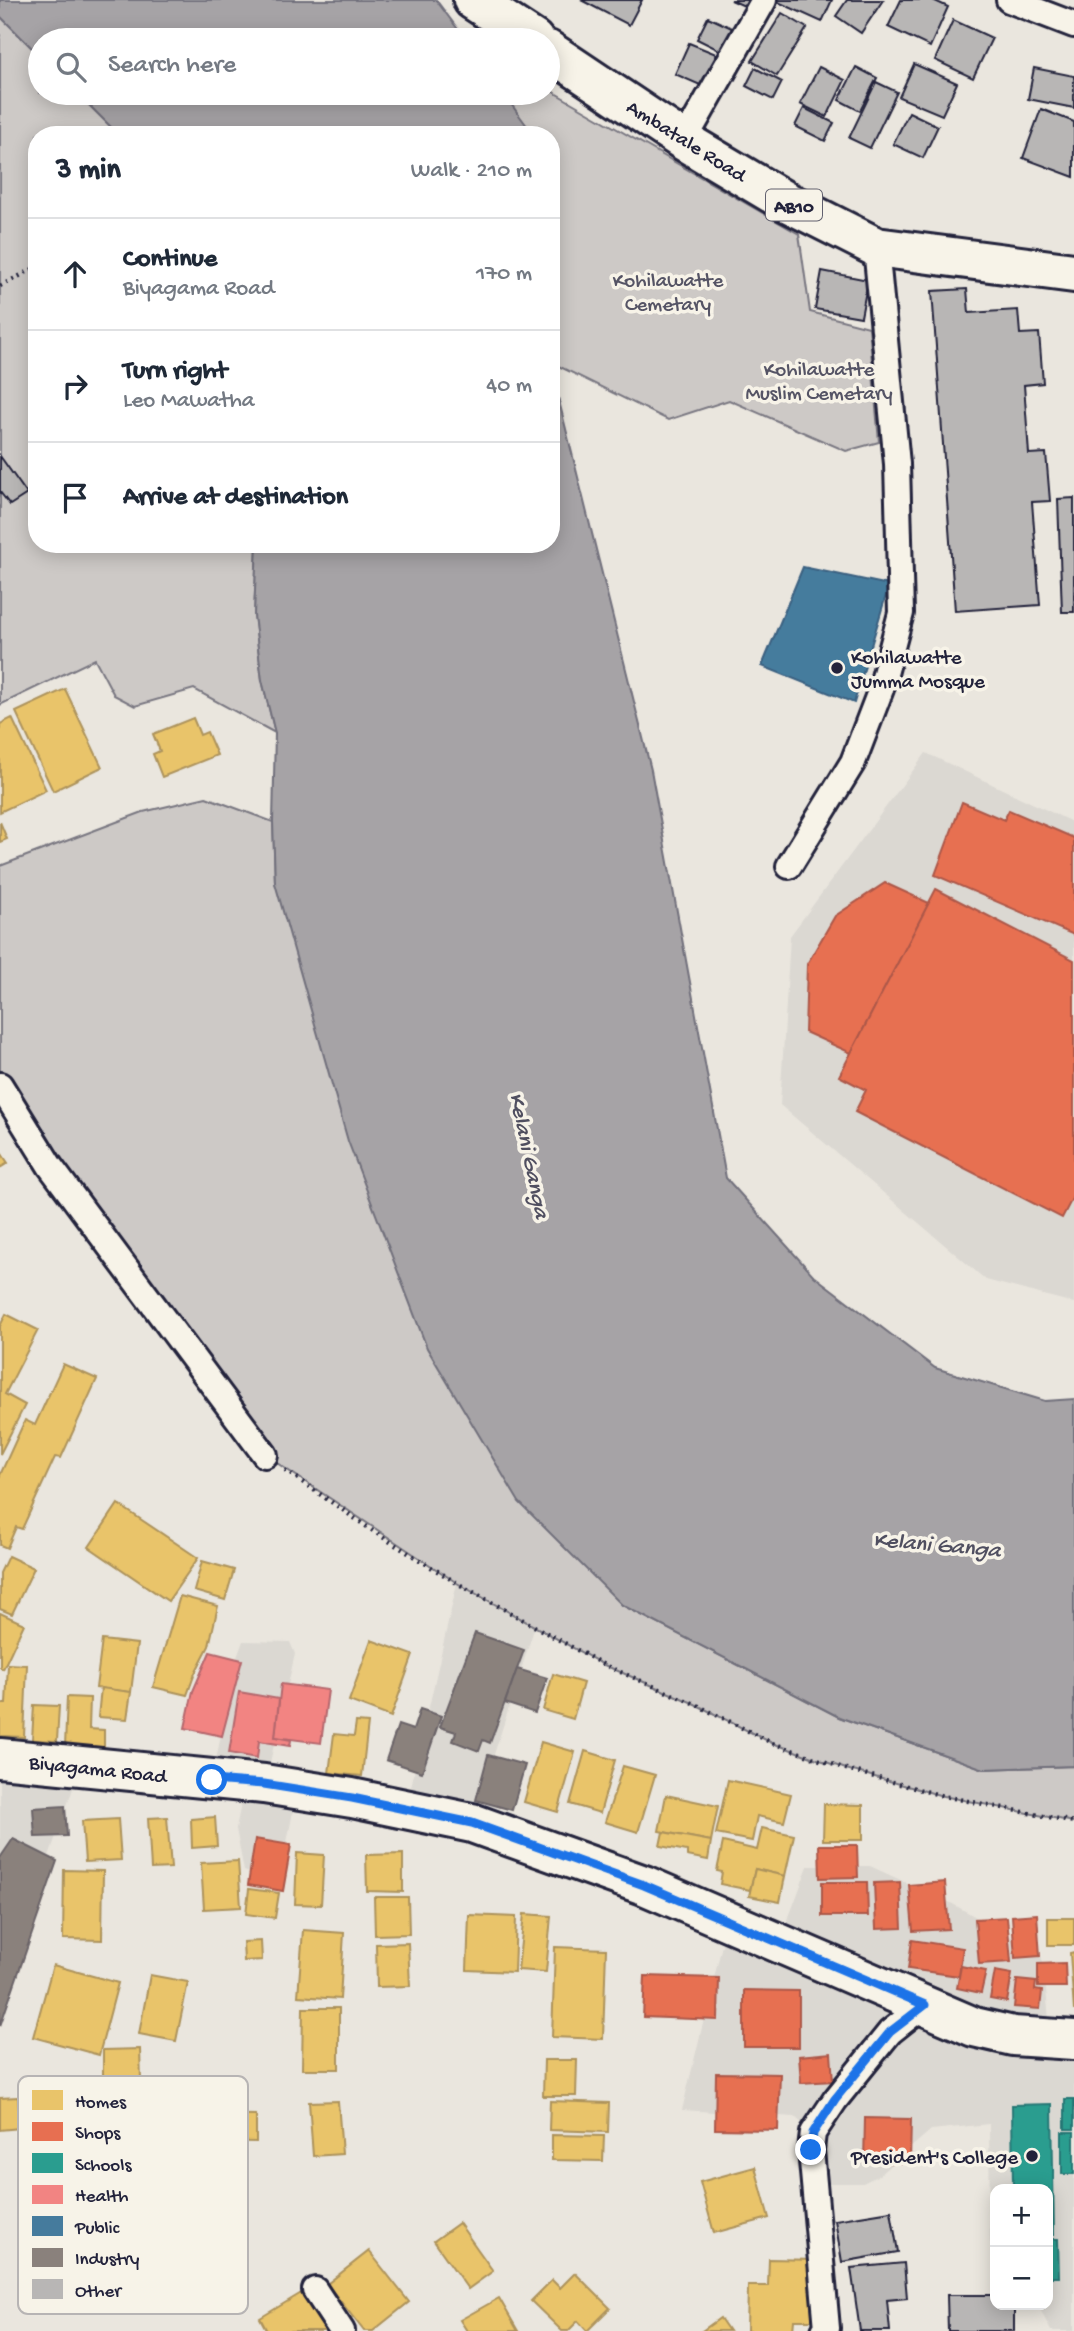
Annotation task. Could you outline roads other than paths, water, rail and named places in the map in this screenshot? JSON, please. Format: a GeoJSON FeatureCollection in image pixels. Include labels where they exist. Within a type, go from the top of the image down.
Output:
{"type":"FeatureCollection","features":[{"type":"Feature","properties":{"kind":"main road"},"geometry":{"type":"LineString","coordinates":[[473,0],[516,28]]}},
{"type":"Feature","properties":{"kind":"main road","name":"Ambatale Road"},"geometry":{"type":"LineString","coordinates":[[560,58],[684,141],[785,201],[876,247],[1074,274]]}},
{"type":"Feature","properties":{"kind":"main road","name":"Biyagama Road"},"geometry":{"type":"LineString","coordinates":[[0,1758],[264,1784],[352,1798],[472,1823],[644,1885],[974,2027],[1013,2036],[1074,2040]]}},
{"type":"Feature","properties":{"kind":"street"},"geometry":{"type":"LineString","coordinates":[[684,141],[764,0]]}},
{"type":"Feature","properties":{"kind":"street"},"geometry":{"type":"LineString","coordinates":[[1009,0],[1074,25]]}},
{"type":"Feature","properties":{"kind":"street"},"geometry":{"type":"LineString","coordinates":[[789,866],[853,762],[881,689],[901,613],[897,464],[876,247]]}},
{"type":"Feature","properties":{"kind":"street"},"geometry":{"type":"LineString","coordinates":[[0,1085],[50,1166],[265,1455]]}},
{"type":"Feature","properties":{"kind":"street"},"geometry":{"type":"LineString","coordinates":[[827,2330],[811,2150],[813,2133],[835,2099],[890,2032],[925,2005]]}},
{"type":"Feature","properties":{"kind":"street"},"geometry":{"type":"LineString","coordinates":[[315,2290],[342,2331]]}},
{"type":"Feature","properties":{"kind":"water"},"geometry":{"type":"Polygon","coordinates":[[[0,0],[436,0],[457,28],[28,28],[28,44],[0,16],[0,0]]]}},
{"type":"Feature","properties":{"kind":"water"},"geometry":{"type":"Polygon","coordinates":[[[89,105],[512,105],[527,126],[110,126],[89,105]]]}},
{"type":"Feature","properties":{"kind":"water","name":"Kelani Ganga"},"geometry":{"type":"Polygon","coordinates":[[[560,405],[651,770],[726,1178],[814,1276],[935,1368],[1045,1401],[1074,1399],[1074,1766],[984,1769],[839,1717],[622,1605],[519,1502],[427,1348],[348,1141],[275,883],[275,733],[262,680],[254,615],[257,553],[560,553],[560,405]]]}},
{"type":"Feature","properties":{"kind":"place","name":"Kohilawatte Jumma Mosque"},"geometry":{"type":"Point","coordinates":[837,668]}},
{"type":"Feature","properties":{"kind":"place","name":"President's College"},"geometry":{"type":"Point","coordinates":[1032,2156]}},
{"type":"Feature","properties":{"kind":"park label","name":"Kohilawatte Cemetary"},"geometry":{"type":"Point","coordinates":[668,291]}},
{"type":"Feature","properties":{"kind":"park label","name":"Kohilawatte Muslim Cemetary"},"geometry":{"type":"Point","coordinates":[819,380]}}]}
